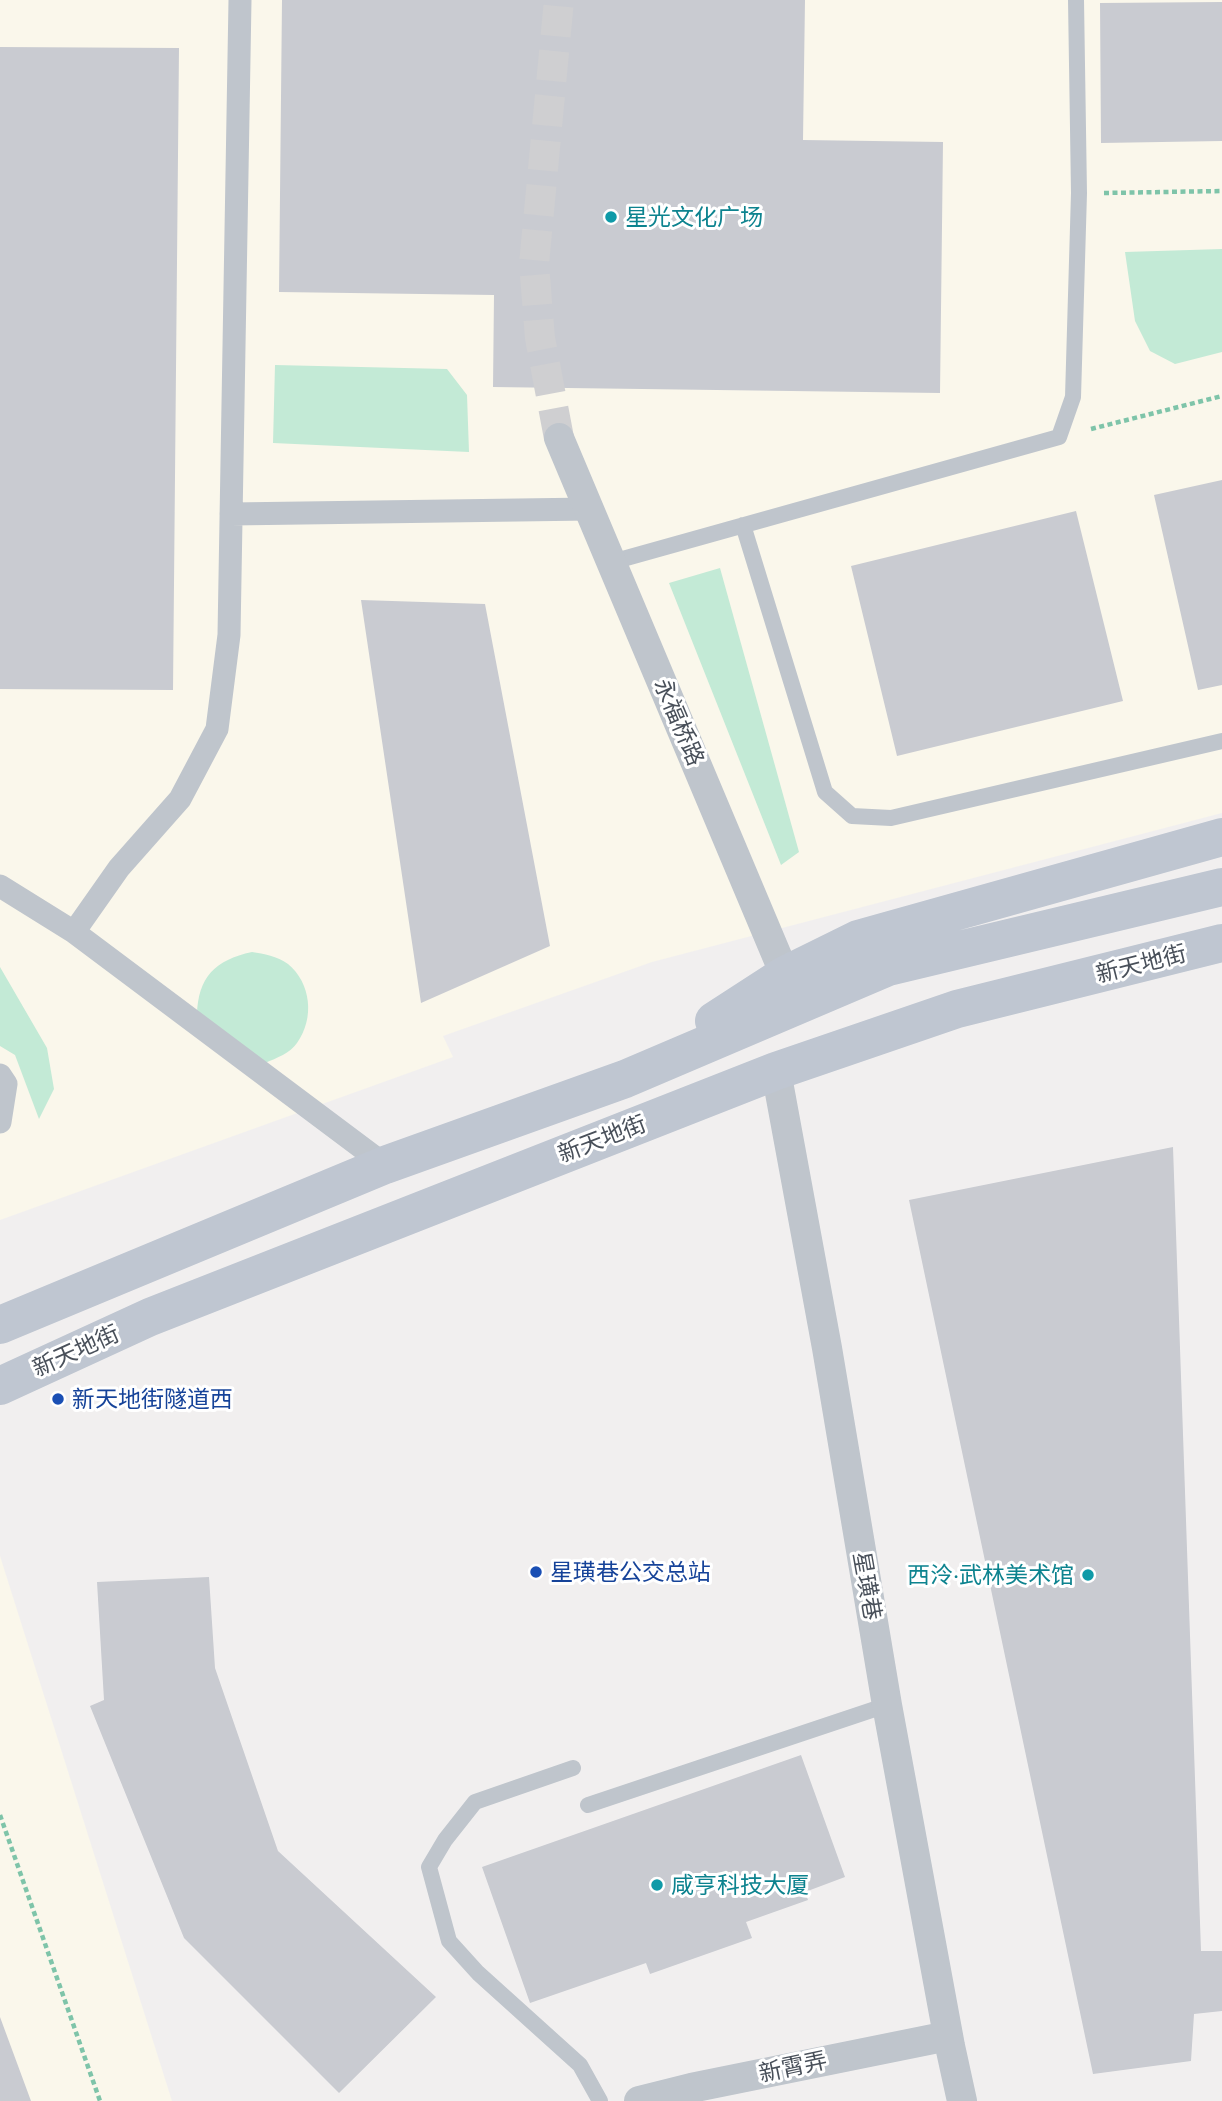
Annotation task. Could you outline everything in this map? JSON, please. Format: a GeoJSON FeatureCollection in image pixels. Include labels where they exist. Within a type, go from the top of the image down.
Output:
{"type":"FeatureCollection","features":[{"type":"Feature","properties":{"kind":"main road"},"geometry":{"type":"LineString","coordinates":[[0,1325],[385,1165],[625,1079],[787,992],[858,939],[1222,837]]}},
{"type":"Feature","properties":{"kind":"main road"},"geometry":{"type":"LineString","coordinates":[[787,992],[1222,887]]}},
{"type":"Feature","properties":{"kind":"main road","name":"新天地街"},"geometry":{"type":"LineString","coordinates":[[0,1386],[150,1317],[776,1071],[957,1009],[1222,943]]}},
{"type":"Feature","properties":{"kind":"street"},"geometry":{"type":"LineString","coordinates":[[74,932],[119,868],[180,799],[216,729],[229,635],[240,0]]}},
{"type":"Feature","properties":{"kind":"street","name":"永福桥路"},"geometry":{"type":"LineString","coordinates":[[559,438],[787,992]]}},
{"type":"Feature","properties":{"kind":"street"},"geometry":{"type":"LineString","coordinates":[[231,514],[590,509]]}},
{"type":"Feature","properties":{"kind":"street"},"geometry":{"type":"LineString","coordinates":[[0,887],[74,932],[385,1165]]}},
{"type":"Feature","properties":{"kind":"street","name":"星璜巷"},"geometry":{"type":"LineString","coordinates":[[776,1071],[827,1349],[887,1705],[962,2101]]}},
{"type":"Feature","properties":{"kind":"street"},"geometry":{"type":"LineString","coordinates":[[0,1075],[6,1084],[0,1122]]}},
{"type":"Feature","properties":{"kind":"street","name":"新霄弄"},"geometry":{"type":"LineString","coordinates":[[639,2101],[948,2036]]}},
{"type":"Feature","properties":{"kind":"lane"},"geometry":{"type":"LineString","coordinates":[[612,562],[1059,437],[1073,397],[1079,193],[1076,0]]}},
{"type":"Feature","properties":{"kind":"lane"},"geometry":{"type":"LineString","coordinates":[[743,525],[825,792],[852,816],[891,818],[1222,741]]}},
{"type":"Feature","properties":{"kind":"lane"},"geometry":{"type":"LineString","coordinates":[[588,1805],[887,1705]]}},
{"type":"Feature","properties":{"kind":"lane"},"geometry":{"type":"LineString","coordinates":[[573,1768],[475,1802],[445,1840],[429,1867],[449,1941],[478,1973],[580,2066],[600,2101]]}},
{"type":"Feature","properties":{"kind":"path"},"geometry":{"type":"LineString","coordinates":[[1079,193],[1222,191]]}},
{"type":"Feature","properties":{"kind":"path"},"geometry":{"type":"LineString","coordinates":[[1059,437],[1222,396]]}},
{"type":"Feature","properties":{"kind":"path"},"geometry":{"type":"LineString","coordinates":[[0,1815],[100,2101]]}},
{"type":"Feature","properties":{"kind":"shaded area"},"geometry":{"type":"Polygon","coordinates":[[[0,0],[1222,0],[1222,813],[652,962],[443,1036],[453,1057],[0,1220],[0,0]]]}},
{"type":"Feature","properties":{"kind":"shaded area"},"geometry":{"type":"Polygon","coordinates":[[[0,1556],[172,2101],[0,2101],[0,1556]]]}},
{"type":"Feature","properties":{"kind":"green space"},"geometry":{"type":"Polygon","coordinates":[[[1222,249],[1222,352],[1175,364],[1150,351],[1135,321],[1125,252],[1222,249]]]}},
{"type":"Feature","properties":{"kind":"green space"},"geometry":{"type":"Polygon","coordinates":[[[275,365],[447,369],[467,395],[469,452],[273,443],[275,365]]]}},
{"type":"Feature","properties":{"kind":"green space"},"geometry":{"type":"Polygon","coordinates":[[[720,568],[799,852],[781,865],[669,583],[720,568]]]}},
{"type":"Feature","properties":{"kind":"green space"},"geometry":{"type":"Polygon","coordinates":[[[252,952],[275,957],[288,964],[302,981],[308,1001],[306,1023],[297,1043],[279,1057],[265,1063],[197,1015],[201,990],[211,972],[228,960],[252,952]]]}},
{"type":"Feature","properties":{"kind":"green space"},"geometry":{"type":"Polygon","coordinates":[[[0,967],[47,1048],[54,1089],[39,1119],[15,1055],[0,1046],[0,967]]]}},
{"type":"Feature","properties":{"kind":"building","name":"星光文化广场"},"geometry":{"type":"Polygon","coordinates":[[[282,0],[805,0],[803,140],[943,142],[940,393],[493,387],[494,295],[279,292],[282,0]]]}},
{"type":"Feature","properties":{"kind":"building"},"geometry":{"type":"Polygon","coordinates":[[[1222,2],[1222,141],[1101,143],[1100,3],[1222,2]]]}},
{"type":"Feature","properties":{"kind":"building"},"geometry":{"type":"Polygon","coordinates":[[[0,47],[179,48],[173,690],[0,689],[0,47]]]}},
{"type":"Feature","properties":{"kind":"building"},"geometry":{"type":"Polygon","coordinates":[[[1222,480],[1222,685],[1198,690],[1154,495],[1222,480]]]}},
{"type":"Feature","properties":{"kind":"building"},"geometry":{"type":"Polygon","coordinates":[[[1076,511],[1123,701],[897,756],[851,566],[1076,511]]]}},
{"type":"Feature","properties":{"kind":"building"},"geometry":{"type":"Polygon","coordinates":[[[361,600],[485,604],[550,946],[421,1003],[361,600]]]}},
{"type":"Feature","properties":{"kind":"building","name":"西泠·武林美术馆"},"geometry":{"type":"Polygon","coordinates":[[[1173,1147],[1201,1951],[1222,1951],[1222,2011],[1194,2014],[1191,2061],[1093,2074],[909,1200],[1173,1147]]]}},
{"type":"Feature","properties":{"kind":"building"},"geometry":{"type":"Polygon","coordinates":[[[209,1577],[215,1668],[278,1851],[436,1997],[339,2093],[184,1938],[90,1706],[104,1700],[97,1582],[209,1577]]]}},
{"type":"Feature","properties":{"kind":"building","name":"咸亨科技大厦"},"geometry":{"type":"Polygon","coordinates":[[[801,1755],[845,1877],[805,1892],[808,1900],[746,1922],[752,1938],[650,1974],[646,1963],[530,2003],[482,1867],[801,1755]]]}},
{"type":"Feature","properties":{"kind":"building"},"geometry":{"type":"Polygon","coordinates":[[[0,2017],[31,2101],[0,2101],[0,2017]]]}},
{"type":"Feature","properties":{"kind":"tunnel"},"geometry":{"type":"LineString","coordinates":[[559,0],[534,264],[540,338],[559,438]]}},
{"type":"Feature","properties":{"kind":"place","name":"星光文化广场"},"geometry":{"type":"Point","coordinates":[611,217]}},
{"type":"Feature","properties":{"kind":"place","name":"新天地街隧道西"},"geometry":{"type":"Point","coordinates":[58,1399]}},
{"type":"Feature","properties":{"kind":"place","name":"星璜巷公交总站"},"geometry":{"type":"Point","coordinates":[536,1572]}},
{"type":"Feature","properties":{"kind":"place","name":"西泠·武林美术馆"},"geometry":{"type":"Point","coordinates":[1088,1575]}},
{"type":"Feature","properties":{"kind":"place","name":"咸亨科技大厦"},"geometry":{"type":"Point","coordinates":[657,1885]}}]}
